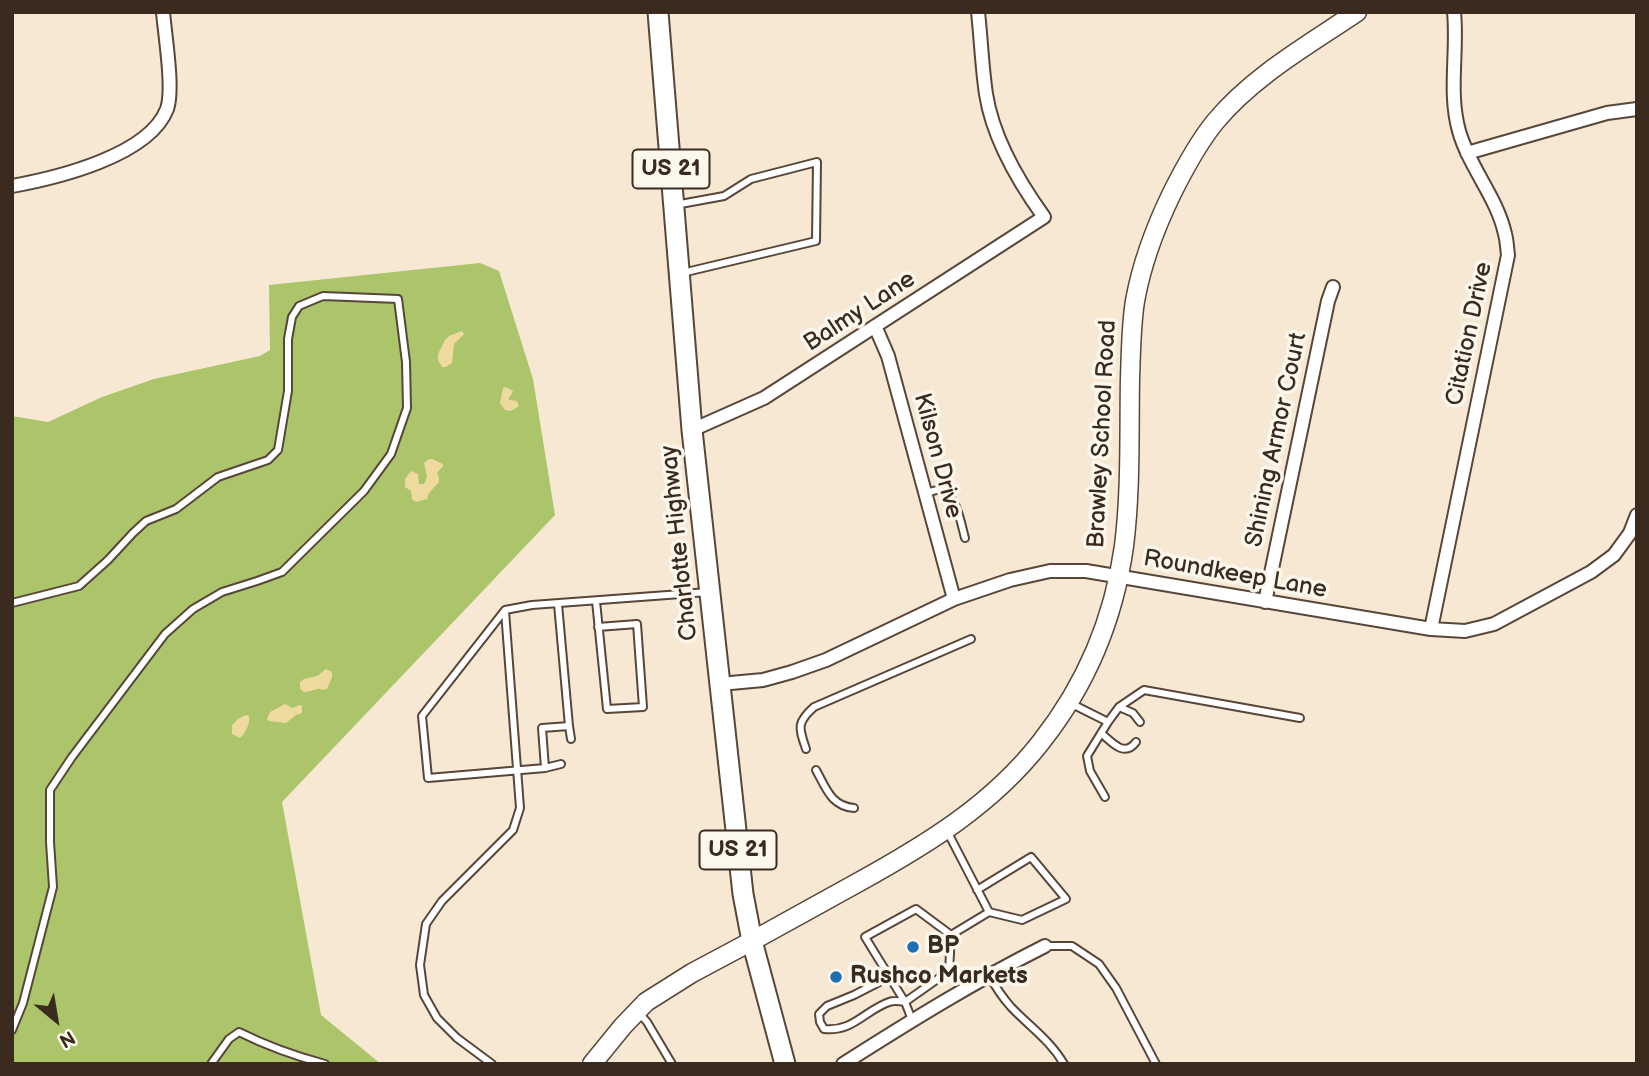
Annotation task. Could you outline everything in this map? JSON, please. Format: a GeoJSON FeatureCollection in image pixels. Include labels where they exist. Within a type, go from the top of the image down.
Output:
{"type":"FeatureCollection","features":[{"type":"Feature","properties":{"kind":"main road","name":"Charlotte Highway"},"geometry":{"type":"LineString","coordinates":[[658,12],[692,430],[743,894],[752,941],[785,1064]]}},
{"type":"Feature","properties":{"kind":"main road","name":"Brawley School Road"},"geometry":{"type":"LineString","coordinates":[[593,1064],[646,1002],[726,954],[908,855],[961,820],[1004,785],[1041,743],[1081,683],[1099,645],[1118,576],[1128,501],[1132,326],[1140,281],[1155,227],[1184,169],[1214,123],[1238,97],[1279,65],[1357,12]]}},
{"type":"Feature","properties":{"kind":"street"},"geometry":{"type":"LineString","coordinates":[[12,186],[77,171],[123,151],[153,131],[167,109],[170,88],[163,12]]}},
{"type":"Feature","properties":{"kind":"street","name":"Balmy Lane"},"geometry":{"type":"LineString","coordinates":[[692,430],[764,398],[1044,217],[1010,163],[998,134],[986,96],[978,12]]}},
{"type":"Feature","properties":{"kind":"street","name":"Citation Drive"},"geometry":{"type":"LineString","coordinates":[[1431,629],[1508,256],[1505,233],[1497,212],[1467,153],[1459,130],[1453,99],[1456,33],[1454,12]]}},
{"type":"Feature","properties":{"kind":"street"},"geometry":{"type":"LineString","coordinates":[[1467,153],[1607,113],[1637,109]]}},
{"type":"Feature","properties":{"kind":"street","name":"Shining Armor Court"},"geometry":{"type":"LineString","coordinates":[[1265,602],[1333,287]]}},
{"type":"Feature","properties":{"kind":"street","name":"Kilson Drive"},"geometry":{"type":"LineString","coordinates":[[875,326],[888,356],[954,599]]}},
{"type":"Feature","properties":{"kind":"street","name":"Roundkeep Lane"},"geometry":{"type":"LineString","coordinates":[[720,684],[763,680],[792,672],[826,660],[954,599],[1010,580],[1050,571],[1086,571],[1431,629],[1465,631],[1494,624],[1591,572],[1614,555],[1630,533],[1637,515]]}},
{"type":"Feature","properties":{"kind":"street"},"geometry":{"type":"LineString","coordinates":[[844,1064],[988,975],[1045,946]]}},
{"type":"Feature","properties":{"kind":"lane"},"geometry":{"type":"LineString","coordinates":[[673,206],[724,196],[751,179],[817,162],[816,241],[678,274]]}},
{"type":"Feature","properties":{"kind":"lane"},"geometry":{"type":"LineString","coordinates":[[12,603],[79,586],[146,521],[176,509],[218,477],[268,460],[278,450],[288,391],[288,339],[292,317],[299,306],[323,296],[398,299],[406,362],[407,408],[391,454],[364,491],[282,572],[222,592],[193,610],[165,634],[50,790],[53,887],[23,1003],[12,1030]]}},
{"type":"Feature","properties":{"kind":"lane"},"geometry":{"type":"LineString","coordinates":[[925,493],[936,490],[945,492],[952,498],[965,538]]}},
{"type":"Feature","properties":{"kind":"lane"},"geometry":{"type":"LineString","coordinates":[[561,764],[545,768],[428,778],[422,716],[505,610],[710,592]]}},
{"type":"Feature","properties":{"kind":"lane"},"geometry":{"type":"LineString","coordinates":[[596,601],[598,627],[607,709],[643,707],[637,624],[598,627]]}},
{"type":"Feature","properties":{"kind":"lane"},"geometry":{"type":"LineString","coordinates":[[558,604],[570,738]]}},
{"type":"Feature","properties":{"kind":"lane"},"geometry":{"type":"LineString","coordinates":[[492,1064],[457,1038],[437,1018],[424,995],[420,965],[425,924],[442,901],[513,830],[520,808],[505,610]]}},
{"type":"Feature","properties":{"kind":"lane"},"geometry":{"type":"LineString","coordinates":[[806,749],[799,730],[800,723],[814,707],[971,639]]}},
{"type":"Feature","properties":{"kind":"lane"},"geometry":{"type":"LineString","coordinates":[[1105,797],[1090,772],[1087,756],[1119,707],[1144,690],[1300,718]]}},
{"type":"Feature","properties":{"kind":"lane"},"geometry":{"type":"LineString","coordinates":[[1068,703],[1108,722]]}},
{"type":"Feature","properties":{"kind":"lane"},"geometry":{"type":"LineString","coordinates":[[1119,707],[1133,713],[1140,722]]}},
{"type":"Feature","properties":{"kind":"lane"},"geometry":{"type":"LineString","coordinates":[[545,768],[542,728],[569,726]]}},
{"type":"Feature","properties":{"kind":"lane"},"geometry":{"type":"LineString","coordinates":[[1101,733],[1120,748],[1127,750],[1136,742]]}},
{"type":"Feature","properties":{"kind":"lane"},"geometry":{"type":"LineString","coordinates":[[816,770],[831,797],[845,807],[854,808]]}},
{"type":"Feature","properties":{"kind":"lane"},"geometry":{"type":"LineString","coordinates":[[946,830],[989,912]]}},
{"type":"Feature","properties":{"kind":"lane"},"geometry":{"type":"LineString","coordinates":[[951,934],[989,912],[1022,920],[1066,899],[1031,858],[977,890]]}},
{"type":"Feature","properties":{"kind":"lane"},"geometry":{"type":"LineString","coordinates":[[912,1020],[905,1002],[865,937],[916,909],[951,934]]}},
{"type":"Feature","properties":{"kind":"lane"},"geometry":{"type":"LineString","coordinates":[[889,976],[827,1006],[819,1014],[824,1029],[836,1030],[851,1024],[891,1000],[905,1002],[949,971],[951,934]]}},
{"type":"Feature","properties":{"kind":"lane"},"geometry":{"type":"LineString","coordinates":[[1045,946],[1072,946],[1099,964],[1116,988],[1156,1064]]}},
{"type":"Feature","properties":{"kind":"lane"},"geometry":{"type":"LineString","coordinates":[[988,975],[1012,1009],[1046,1040],[1064,1064]]}},
{"type":"Feature","properties":{"kind":"lane"},"geometry":{"type":"LineString","coordinates":[[637,1011],[647,1022],[672,1064]]}},
{"type":"Feature","properties":{"kind":"lane"},"geometry":{"type":"LineString","coordinates":[[211,1064],[239,1031],[263,1044],[325,1064]]}},
{"type":"Feature","properties":{"kind":"green space"},"geometry":{"type":"Polygon","coordinates":[[[480,263],[499,271],[533,379],[555,515],[282,802],[321,1015],[381,1064],[12,1064],[12,416],[48,422],[102,397],[154,379],[260,356],[270,350],[269,285],[480,263]]]}},
{"type":"Feature","properties":{"kind":"sand"},"geometry":{"type":"Polygon","coordinates":[[[462,331],[464,334],[454,344],[452,363],[442,367],[438,354],[445,340],[462,331]]]}},
{"type":"Feature","properties":{"kind":"sand"},"geometry":{"type":"Polygon","coordinates":[[[503,388],[513,391],[509,400],[517,401],[519,406],[511,411],[505,410],[500,403],[503,388]]]}},
{"type":"Feature","properties":{"kind":"sand"},"geometry":{"type":"Polygon","coordinates":[[[429,459],[443,464],[437,473],[439,482],[427,499],[416,502],[412,499],[411,491],[405,487],[405,479],[411,471],[418,474],[419,484],[424,484],[427,477],[424,463],[429,459]]]}},
{"type":"Feature","properties":{"kind":"sand"},"geometry":{"type":"Polygon","coordinates":[[[326,669],[332,672],[327,689],[304,692],[300,689],[300,682],[317,676],[326,669]]]}},
{"type":"Feature","properties":{"kind":"sand"},"geometry":{"type":"Polygon","coordinates":[[[285,704],[292,708],[302,706],[302,713],[286,723],[267,719],[270,712],[285,704]]]}},
{"type":"Feature","properties":{"kind":"sand"},"geometry":{"type":"Polygon","coordinates":[[[246,715],[249,716],[248,725],[240,738],[232,734],[232,725],[246,715]]]}},
{"type":"Feature","properties":{"kind":"place","name":"BP"},"geometry":{"type":"Point","coordinates":[913,947]}},
{"type":"Feature","properties":{"kind":"place","name":"Rushco Markets"},"geometry":{"type":"Point","coordinates":[836,977]}}]}
